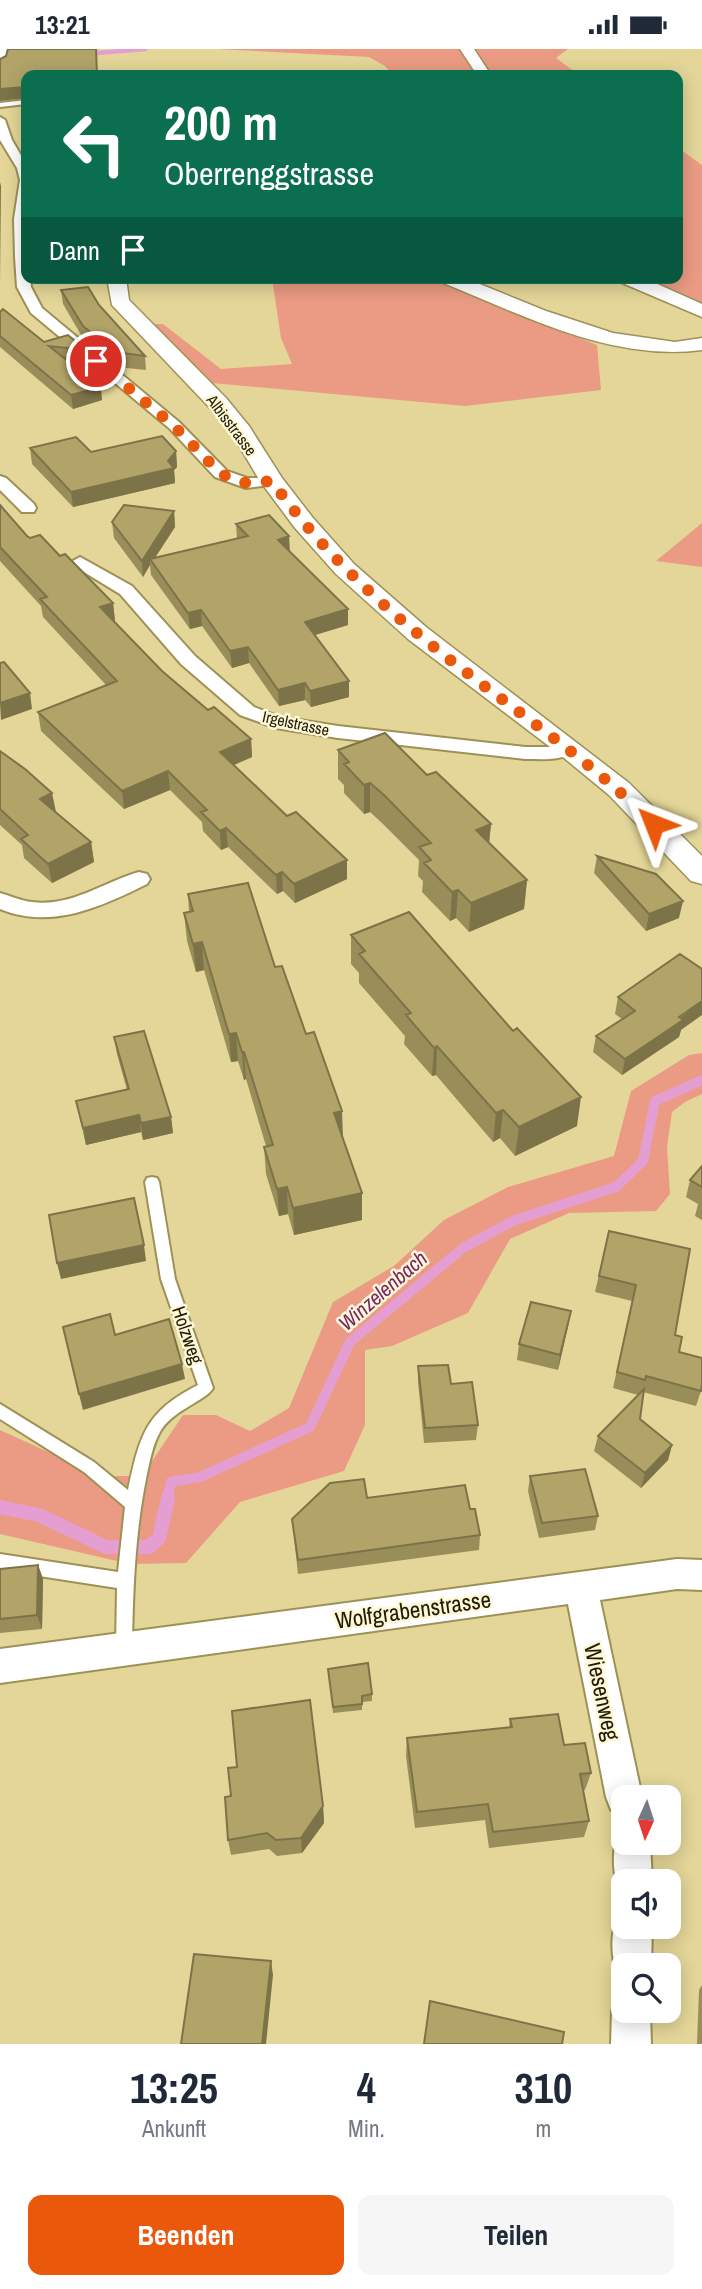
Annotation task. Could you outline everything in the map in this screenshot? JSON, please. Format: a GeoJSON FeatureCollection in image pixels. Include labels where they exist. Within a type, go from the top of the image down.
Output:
{"type":"FeatureCollection","features":[{"type":"Feature","properties":{"kind":"main road"},"geometry":{"type":"LineString","coordinates":[[467,49],[481,70]]}},
{"type":"Feature","properties":{"kind":"main road","name":"Albisstrasse"},"geometry":{"type":"LineString","coordinates":[[117,284],[119,301],[218,403],[241,431],[272,481],[304,523],[345,569],[440,652],[568,747],[619,789],[702,874]]}},
{"type":"Feature","properties":{"kind":"main road"},"geometry":{"type":"LineString","coordinates":[[465,284],[621,340],[667,348],[702,344]]}},
{"type":"Feature","properties":{"kind":"main road"},"geometry":{"type":"LineString","coordinates":[[641,284],[702,311]]}},
{"type":"Feature","properties":{"kind":"street"},"geometry":{"type":"LineString","coordinates":[[0,65],[4,49]]}},
{"type":"Feature","properties":{"kind":"street"},"geometry":{"type":"LineString","coordinates":[[0,120],[6,140],[21,165]]}},
{"type":"Feature","properties":{"kind":"street"},"geometry":{"type":"LineString","coordinates":[[21,212],[21,257]]}},
{"type":"Feature","properties":{"kind":"street"},"geometry":{"type":"LineString","coordinates":[[24,284],[36,310],[173,425],[221,474],[246,483],[272,481]]}},
{"type":"Feature","properties":{"kind":"street"},"geometry":{"type":"LineString","coordinates":[[0,481],[27,508]]}},
{"type":"Feature","properties":{"kind":"street","name":"Irgelstrasse"},"geometry":{"type":"LineString","coordinates":[[80,562],[126,590],[188,660],[247,711],[276,722],[338,732],[525,753],[553,753],[568,747]]}},
{"type":"Feature","properties":{"kind":"street"},"geometry":{"type":"LineString","coordinates":[[0,900],[15,908],[45,912],[97,899],[139,879]]}},
{"type":"Feature","properties":{"kind":"street","name":"Wolfgrabenstrasse"},"geometry":{"type":"LineString","coordinates":[[0,1666],[677,1574],[702,1575]]}},
{"type":"Feature","properties":{"kind":"street","name":"Wiesenweg"},"geometry":{"type":"LineString","coordinates":[[581,1587],[622,1785]]}},
{"type":"Feature","properties":{"kind":"street"},"geometry":{"type":"LineString","coordinates":[[631,2023],[631,2044]]}},
{"type":"Feature","properties":{"kind":"lane"},"geometry":{"type":"LineString","coordinates":[[0,105],[21,103]]}},
{"type":"Feature","properties":{"kind":"lane","name":"Holzweg"},"geometry":{"type":"LineString","coordinates":[[132,1503],[155,1426],[188,1397],[206,1388],[168,1279],[152,1182]]}},
{"type":"Feature","properties":{"kind":"lane"},"geometry":{"type":"LineString","coordinates":[[0,1411],[89,1467],[132,1503],[125,1581],[124,1651]]}},
{"type":"Feature","properties":{"kind":"lane"},"geometry":{"type":"LineString","coordinates":[[0,1562],[125,1581]]}},
{"type":"Feature","properties":{"kind":"shaded area"},"geometry":{"type":"Polygon","coordinates":[[[217,49],[568,49],[556,58],[572,70],[388,70],[369,57],[217,49]]]}},
{"type":"Feature","properties":{"kind":"shaded area"},"geometry":{"type":"Polygon","coordinates":[[[683,151],[702,165],[702,304],[655,284],[683,284],[683,151]]]}},
{"type":"Feature","properties":{"kind":"shaded area"},"geometry":{"type":"Polygon","coordinates":[[[273,284],[446,284],[597,345],[601,390],[465,406],[212,383],[150,324],[163,324],[221,369],[292,364],[281,338],[273,284]]]}},
{"type":"Feature","properties":{"kind":"shaded area"},"geometry":{"type":"Polygon","coordinates":[[[702,523],[702,567],[656,561],[702,523]]]}},
{"type":"Feature","properties":{"kind":"shaded area"},"geometry":{"type":"Polygon","coordinates":[[[702,1053],[702,1094],[672,1112],[667,1147],[670,1194],[656,1211],[569,1213],[510,1239],[468,1313],[392,1346],[365,1350],[365,1425],[344,1471],[240,1502],[186,1563],[130,1564],[0,1534],[0,1430],[101,1476],[142,1476],[183,1415],[216,1415],[250,1431],[289,1408],[333,1302],[394,1266],[444,1220],[508,1187],[614,1156],[631,1091],[689,1055],[702,1053]]]}},
{"type":"Feature","properties":{"kind":"building"},"geometry":{"type":"Polygon","coordinates":[[[8,49],[96,49],[97,70],[21,70],[21,87],[0,89],[0,59],[6,56],[8,49]]]}},
{"type":"Feature","properties":{"kind":"building"},"geometry":{"type":"Polygon","coordinates":[[[88,287],[99,305],[145,356],[115,352],[83,326],[61,290],[88,287]]]}},
{"type":"Feature","properties":{"kind":"building"},"geometry":{"type":"Polygon","coordinates":[[[3,309],[44,342],[68,335],[86,350],[49,346],[101,387],[71,395],[0,336],[0,312],[3,309]]]}},
{"type":"Feature","properties":{"kind":"building"},"geometry":{"type":"Polygon","coordinates":[[[162,436],[176,451],[168,461],[174,468],[71,492],[30,448],[76,437],[91,452],[162,436]]]}},
{"type":"Feature","properties":{"kind":"building"},"geometry":{"type":"Polygon","coordinates":[[[0,505],[27,536],[30,538],[40,535],[60,556],[65,554],[113,603],[100,607],[162,671],[208,710],[214,707],[251,739],[220,752],[287,816],[296,812],[347,860],[294,884],[282,872],[276,875],[226,828],[220,831],[201,812],[207,810],[168,771],[122,791],[38,712],[117,681],[40,599],[47,597],[0,547],[0,505]]]}},
{"type":"Feature","properties":{"kind":"building"},"geometry":{"type":"Polygon","coordinates":[[[124,505],[174,511],[142,561],[112,522],[124,505]]]}},
{"type":"Feature","properties":{"kind":"building"},"geometry":{"type":"Polygon","coordinates":[[[269,515],[289,536],[278,540],[348,609],[305,622],[349,681],[310,691],[305,683],[278,690],[248,647],[230,651],[201,610],[188,613],[150,559],[248,536],[236,524],[269,515]]]}},
{"type":"Feature","properties":{"kind":"building"},"geometry":{"type":"Polygon","coordinates":[[[4,662],[30,693],[0,703],[0,663],[4,662]]]}},
{"type":"Feature","properties":{"kind":"building"},"geometry":{"type":"Polygon","coordinates":[[[385,733],[427,775],[436,772],[491,824],[476,830],[527,880],[471,903],[458,890],[452,892],[424,863],[431,860],[419,847],[431,843],[384,795],[370,783],[364,785],[344,764],[349,762],[338,750],[385,733]]]}},
{"type":"Feature","properties":{"kind":"building"},"geometry":{"type":"Polygon","coordinates":[[[0,751],[52,793],[40,799],[91,842],[48,864],[21,839],[28,835],[0,809],[0,751]]]}},
{"type":"Feature","properties":{"kind":"building"},"geometry":{"type":"Polygon","coordinates":[[[597,856],[656,874],[683,901],[649,914],[597,856]]]}},
{"type":"Feature","properties":{"kind":"building"},"geometry":{"type":"Polygon","coordinates":[[[248,883],[275,967],[282,966],[306,1034],[314,1032],[342,1111],[334,1113],[362,1193],[293,1208],[287,1187],[277,1189],[264,1147],[273,1145],[244,1052],[236,1033],[229,1034],[202,942],[193,944],[184,913],[193,911],[188,894],[248,883]]]}},
{"type":"Feature","properties":{"kind":"building"},"geometry":{"type":"Polygon","coordinates":[[[409,912],[513,1031],[517,1028],[581,1097],[519,1127],[503,1110],[496,1113],[437,1046],[434,1048],[406,1015],[411,1013],[359,954],[365,951],[351,935],[409,912]]]}},
{"type":"Feature","properties":{"kind":"building"},"geometry":{"type":"Polygon","coordinates":[[[680,954],[702,969],[702,1001],[679,1017],[683,1020],[625,1059],[596,1036],[635,1011],[618,997],[680,954]]]}},
{"type":"Feature","properties":{"kind":"building"},"geometry":{"type":"Polygon","coordinates":[[[144,1031],[171,1117],[141,1123],[139,1115],[83,1128],[76,1101],[129,1089],[114,1037],[144,1031]]]}},
{"type":"Feature","properties":{"kind":"building"},"geometry":{"type":"Polygon","coordinates":[[[702,1166],[702,1187],[690,1180],[702,1166]]]}},
{"type":"Feature","properties":{"kind":"building"},"geometry":{"type":"Polygon","coordinates":[[[134,1198],[144,1245],[57,1263],[49,1215],[134,1198]]]}},
{"type":"Feature","properties":{"kind":"building"},"geometry":{"type":"Polygon","coordinates":[[[609,1231],[690,1249],[675,1335],[682,1337],[679,1352],[702,1358],[701,1391],[646,1376],[645,1380],[617,1372],[636,1285],[599,1276],[609,1231]]]}},
{"type":"Feature","properties":{"kind":"building"},"geometry":{"type":"Polygon","coordinates":[[[531,1302],[571,1311],[560,1355],[519,1344],[531,1302]]]}},
{"type":"Feature","properties":{"kind":"building"},"geometry":{"type":"Polygon","coordinates":[[[110,1314],[115,1335],[169,1319],[182,1364],[79,1394],[63,1327],[110,1314]]]}},
{"type":"Feature","properties":{"kind":"building"},"geometry":{"type":"Polygon","coordinates":[[[448,1365],[451,1384],[472,1382],[478,1425],[425,1428],[418,1366],[448,1365]]]}},
{"type":"Feature","properties":{"kind":"building"},"geometry":{"type":"Polygon","coordinates":[[[644,1389],[640,1419],[672,1445],[645,1473],[598,1436],[644,1389]]]}},
{"type":"Feature","properties":{"kind":"building"},"geometry":{"type":"Polygon","coordinates":[[[585,1469],[598,1516],[542,1523],[530,1476],[585,1469]]]}},
{"type":"Feature","properties":{"kind":"building"},"geometry":{"type":"Polygon","coordinates":[[[364,1479],[367,1498],[465,1485],[470,1509],[475,1509],[480,1535],[298,1560],[292,1519],[330,1483],[364,1479]]]}},
{"type":"Feature","properties":{"kind":"building"},"geometry":{"type":"Polygon","coordinates":[[[38,1565],[37,1615],[0,1619],[0,1569],[38,1565]]]}},
{"type":"Feature","properties":{"kind":"building"},"geometry":{"type":"Polygon","coordinates":[[[368,1663],[372,1694],[362,1696],[362,1704],[333,1707],[328,1669],[368,1663]]]}},
{"type":"Feature","properties":{"kind":"building"},"geometry":{"type":"Polygon","coordinates":[[[310,1700],[323,1806],[301,1838],[276,1840],[267,1833],[228,1840],[225,1797],[231,1796],[228,1768],[237,1767],[232,1711],[310,1700]]]}},
{"type":"Feature","properties":{"kind":"building"},"geometry":{"type":"Polygon","coordinates":[[[558,1714],[564,1745],[585,1743],[591,1773],[580,1774],[589,1821],[493,1832],[488,1804],[417,1812],[407,1738],[512,1727],[510,1719],[558,1714]]]}},
{"type":"Feature","properties":{"kind":"building"},"geometry":{"type":"Polygon","coordinates":[[[194,1954],[271,1961],[262,2044],[181,2044],[194,1954]]]}},
{"type":"Feature","properties":{"kind":"building"},"geometry":{"type":"Polygon","coordinates":[[[430,2001],[564,2032],[562,2044],[424,2044],[430,2001]]]}},
{"type":"Feature","properties":{"kind":"waterway"},"geometry":{"type":"LineString","coordinates":[[86,54],[145,49]]}},
{"type":"Feature","properties":{"kind":"waterway","name":"Winzelenbach"},"geometry":{"type":"LineString","coordinates":[[167,1499],[171,1482],[200,1477],[310,1427],[350,1342],[463,1248],[515,1220],[616,1187],[643,1161],[655,1101],[702,1080]]}},
{"type":"Feature","properties":{"kind":"waterway","name":"Winzelenbach"},"geometry":{"type":"LineString","coordinates":[[0,1507],[39,1515],[106,1547],[149,1547],[159,1538],[168,1498]]}},
{"type":"Feature","properties":{"kind":"route"},"geometry":{"type":"LineString","coordinates":[[96,361],[173,425],[221,474],[246,483],[272,481],[304,523],[345,569],[381,603],[440,652],[568,747],[619,789],[654,824]]}}]}
